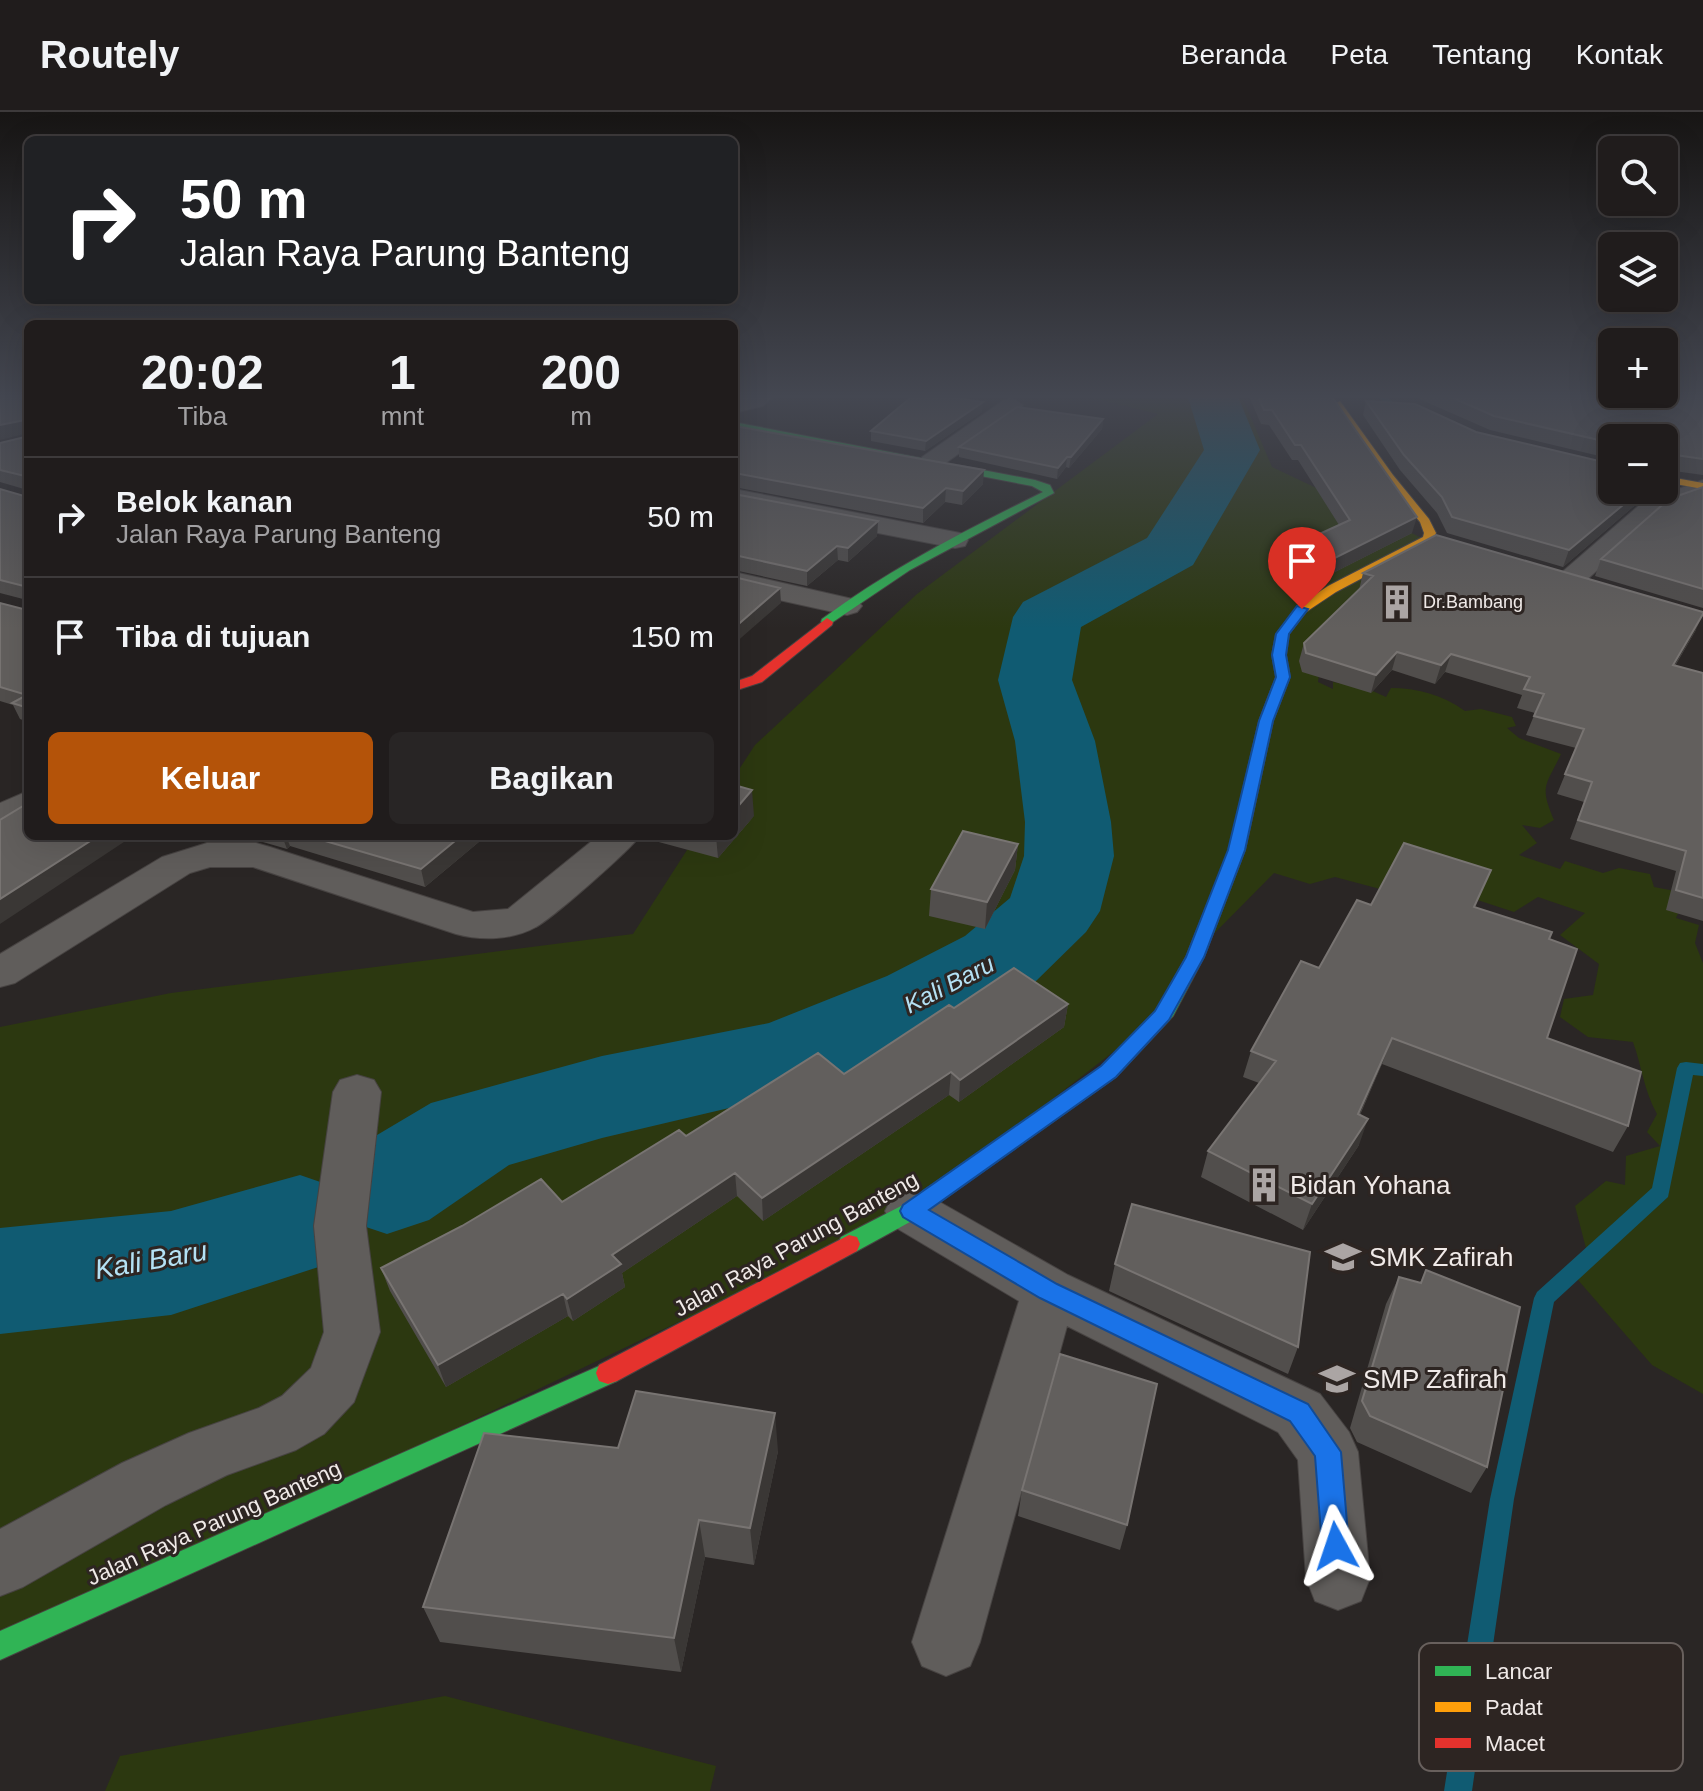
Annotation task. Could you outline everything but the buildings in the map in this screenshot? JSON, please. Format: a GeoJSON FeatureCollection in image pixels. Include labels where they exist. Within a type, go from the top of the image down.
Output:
{"type":"FeatureCollection","features":[{"type":"Feature","properties":{"kind":"street"},"geometry":{"type":"LineString","coordinates":[[738,686],[757,679],[847,606],[955,540],[1045,497],[1048,490],[1035,483],[982,472]]}},
{"type":"Feature","properties":{"kind":"street"},"geometry":{"type":"LineString","coordinates":[[1386,472],[1425,521],[1430,533],[1428,539],[1457,547]]}},
{"type":"Feature","properties":{"kind":"street"},"geometry":{"type":"LineString","coordinates":[[1571,579],[1652,507],[1687,488]]}},
{"type":"Feature","properties":{"kind":"street"},"geometry":{"type":"LineString","coordinates":[[738,498],[955,540]]}},
{"type":"Feature","properties":{"kind":"street","name":"Jalan Raya Parung Banteng"},"geometry":{"type":"LineString","coordinates":[[0,1646],[610,1372],[911,1211],[1109,1072],[1163,1016],[1195,957],[1237,850],[1266,721],[1283,677],[1279,655],[1283,634],[1302,609],[1332,589],[1428,539]]}},
{"type":"Feature","properties":{"kind":"street"},"geometry":{"type":"LineString","coordinates":[[1543,571],[1600,588]]}},
{"type":"Feature","properties":{"kind":"street"},"geometry":{"type":"LineString","coordinates":[[738,582],[847,606]]}},
{"type":"Feature","properties":{"kind":"street"},"geometry":{"type":"LineString","coordinates":[[0,819],[24,804]]}},
{"type":"Feature","properties":{"kind":"street"},"geometry":{"type":"LineString","coordinates":[[0,973],[176,865],[197,857],[243,853],[267,857],[471,925],[498,925],[522,918],[616,840]]}},
{"type":"Feature","properties":{"kind":"street"},"geometry":{"type":"LineString","coordinates":[[0,1564],[144,1484],[210,1453],[275,1430],[303,1415],[334,1384],[352,1332],[340,1226],[357,1092]]}},
{"type":"Feature","properties":{"kind":"street"},"geometry":{"type":"LineString","coordinates":[[911,1211],[1049,1291],[1299,1413],[1328,1452],[1338,1578]]}},
{"type":"Feature","properties":{"kind":"street"},"geometry":{"type":"LineString","coordinates":[[946,1642],[1049,1291]]}},
{"type":"Feature","properties":{"kind":"green space"},"geometry":{"type":"Polygon","coordinates":[[[1080,472],[1283,472],[1426,540],[1324,637],[1318,682],[1333,689],[1333,682],[1366,688],[1386,697],[1391,688],[1410,689],[1439,697],[1465,711],[1481,709],[1512,717],[1516,726],[1507,728],[1519,738],[1561,754],[1546,786],[1554,820],[1540,828],[1522,825],[1537,843],[1519,855],[1560,869],[1565,861],[1603,873],[1619,868],[1650,874],[1654,887],[1675,891],[1685,898],[1676,918],[1699,925],[1695,943],[1703,963],[1703,1394],[1652,1365],[1578,1280],[1588,1256],[1575,1206],[1606,1181],[1625,1185],[1626,1156],[1660,1146],[1647,1132],[1657,1114],[1633,1042],[1588,1037],[1560,1017],[1564,999],[1593,995],[1599,964],[1560,935],[1585,913],[1538,897],[1514,912],[1441,888],[1425,901],[1335,877],[1310,884],[1274,873],[1190,958],[1158,1017],[905,1214],[0,1646],[0,1027],[171,993],[633,934],[693,840],[738,840],[738,771],[755,745],[917,594],[1080,472]]]}},
{"type":"Feature","properties":{"kind":"green space"},"geometry":{"type":"Polygon","coordinates":[[[445,1696],[716,1766],[710,1791],[105,1791],[120,1756],[445,1696]]]}},
{"type":"Feature","properties":{"kind":"waterway","name":"Kali Baru"},"geometry":{"type":"LineString","coordinates":[[387,1187],[471,1133],[602,1097],[788,1058],[923,1001],[1000,959],[1053,911],[1069,856],[1068,822],[1055,741],[1035,680],[1048,617],[1170,551],[1218,472]]}},
{"type":"Feature","properties":{"kind":"waterway"},"geometry":{"type":"LineString","coordinates":[[1664,504],[1703,516]]}},
{"type":"Feature","properties":{"kind":"waterway"},"geometry":{"type":"LineString","coordinates":[[1480,1643],[1502,1499],[1544,1298],[1661,1192],[1686,1068],[1703,1070]]}},
{"type":"Feature","properties":{"kind":"waterway","name":"Kali Baru"},"geometry":{"type":"LineString","coordinates":[[0,1281],[171,1263],[300,1224]]}},
{"type":"Feature","properties":{"kind":"waterway"},"geometry":{"type":"LineString","coordinates":[[1458,1791],[1461,1771]]}},
{"type":"Feature","properties":{"kind":"traffic: fast"},"geometry":{"type":"LineString","coordinates":[[827,622],[906,568],[1049,493],[1046,487],[1035,483],[980,472]]}},
{"type":"Feature","properties":{"kind":"traffic: fast"},"geometry":{"type":"LineString","coordinates":[[849,1244],[911,1211],[1109,1072],[1163,1016],[1195,957],[1237,850],[1241,832]]}},
{"type":"Feature","properties":{"kind":"traffic: fast"},"geometry":{"type":"LineString","coordinates":[[0,1646],[608,1373]]}},
{"type":"Feature","properties":{"kind":"traffic: slow"},"geometry":{"type":"LineString","coordinates":[[1241,832],[1266,721],[1283,677],[1279,655],[1283,634],[1302,609],[1332,589],[1428,539],[1430,533],[1425,521],[1386,472]]}},
{"type":"Feature","properties":{"kind":"traffic: slow"},"geometry":{"type":"LineString","coordinates":[[1678,482],[1703,486]]}},
{"type":"Feature","properties":{"kind":"traffic: jam"},"geometry":{"type":"LineString","coordinates":[[738,686],[757,679],[827,622]]}},
{"type":"Feature","properties":{"kind":"traffic: jam"},"geometry":{"type":"LineString","coordinates":[[608,1373],[849,1244]]}},
{"type":"Feature","properties":{"kind":"place","name":"Dr.Bambang"},"geometry":{"type":"Point","coordinates":[1397,602]}},
{"type":"Feature","properties":{"kind":"place","name":"Bidan Yohana"},"geometry":{"type":"Point","coordinates":[1264,1185]}},
{"type":"Feature","properties":{"kind":"place","name":"SMK Zafirah"},"geometry":{"type":"Point","coordinates":[1343,1257]}},
{"type":"Feature","properties":{"kind":"place","name":"SMP Zafirah"},"geometry":{"type":"Point","coordinates":[1337,1379]}},
{"type":"Feature","properties":{"kind":"route"},"geometry":{"type":"LineString","coordinates":[[1302,609],[1283,634],[1279,655],[1283,677],[1266,721],[1237,850],[1195,957],[1163,1016],[1109,1072],[911,1211],[1049,1291],[1299,1413],[1328,1452],[1336,1546]]}}]}
